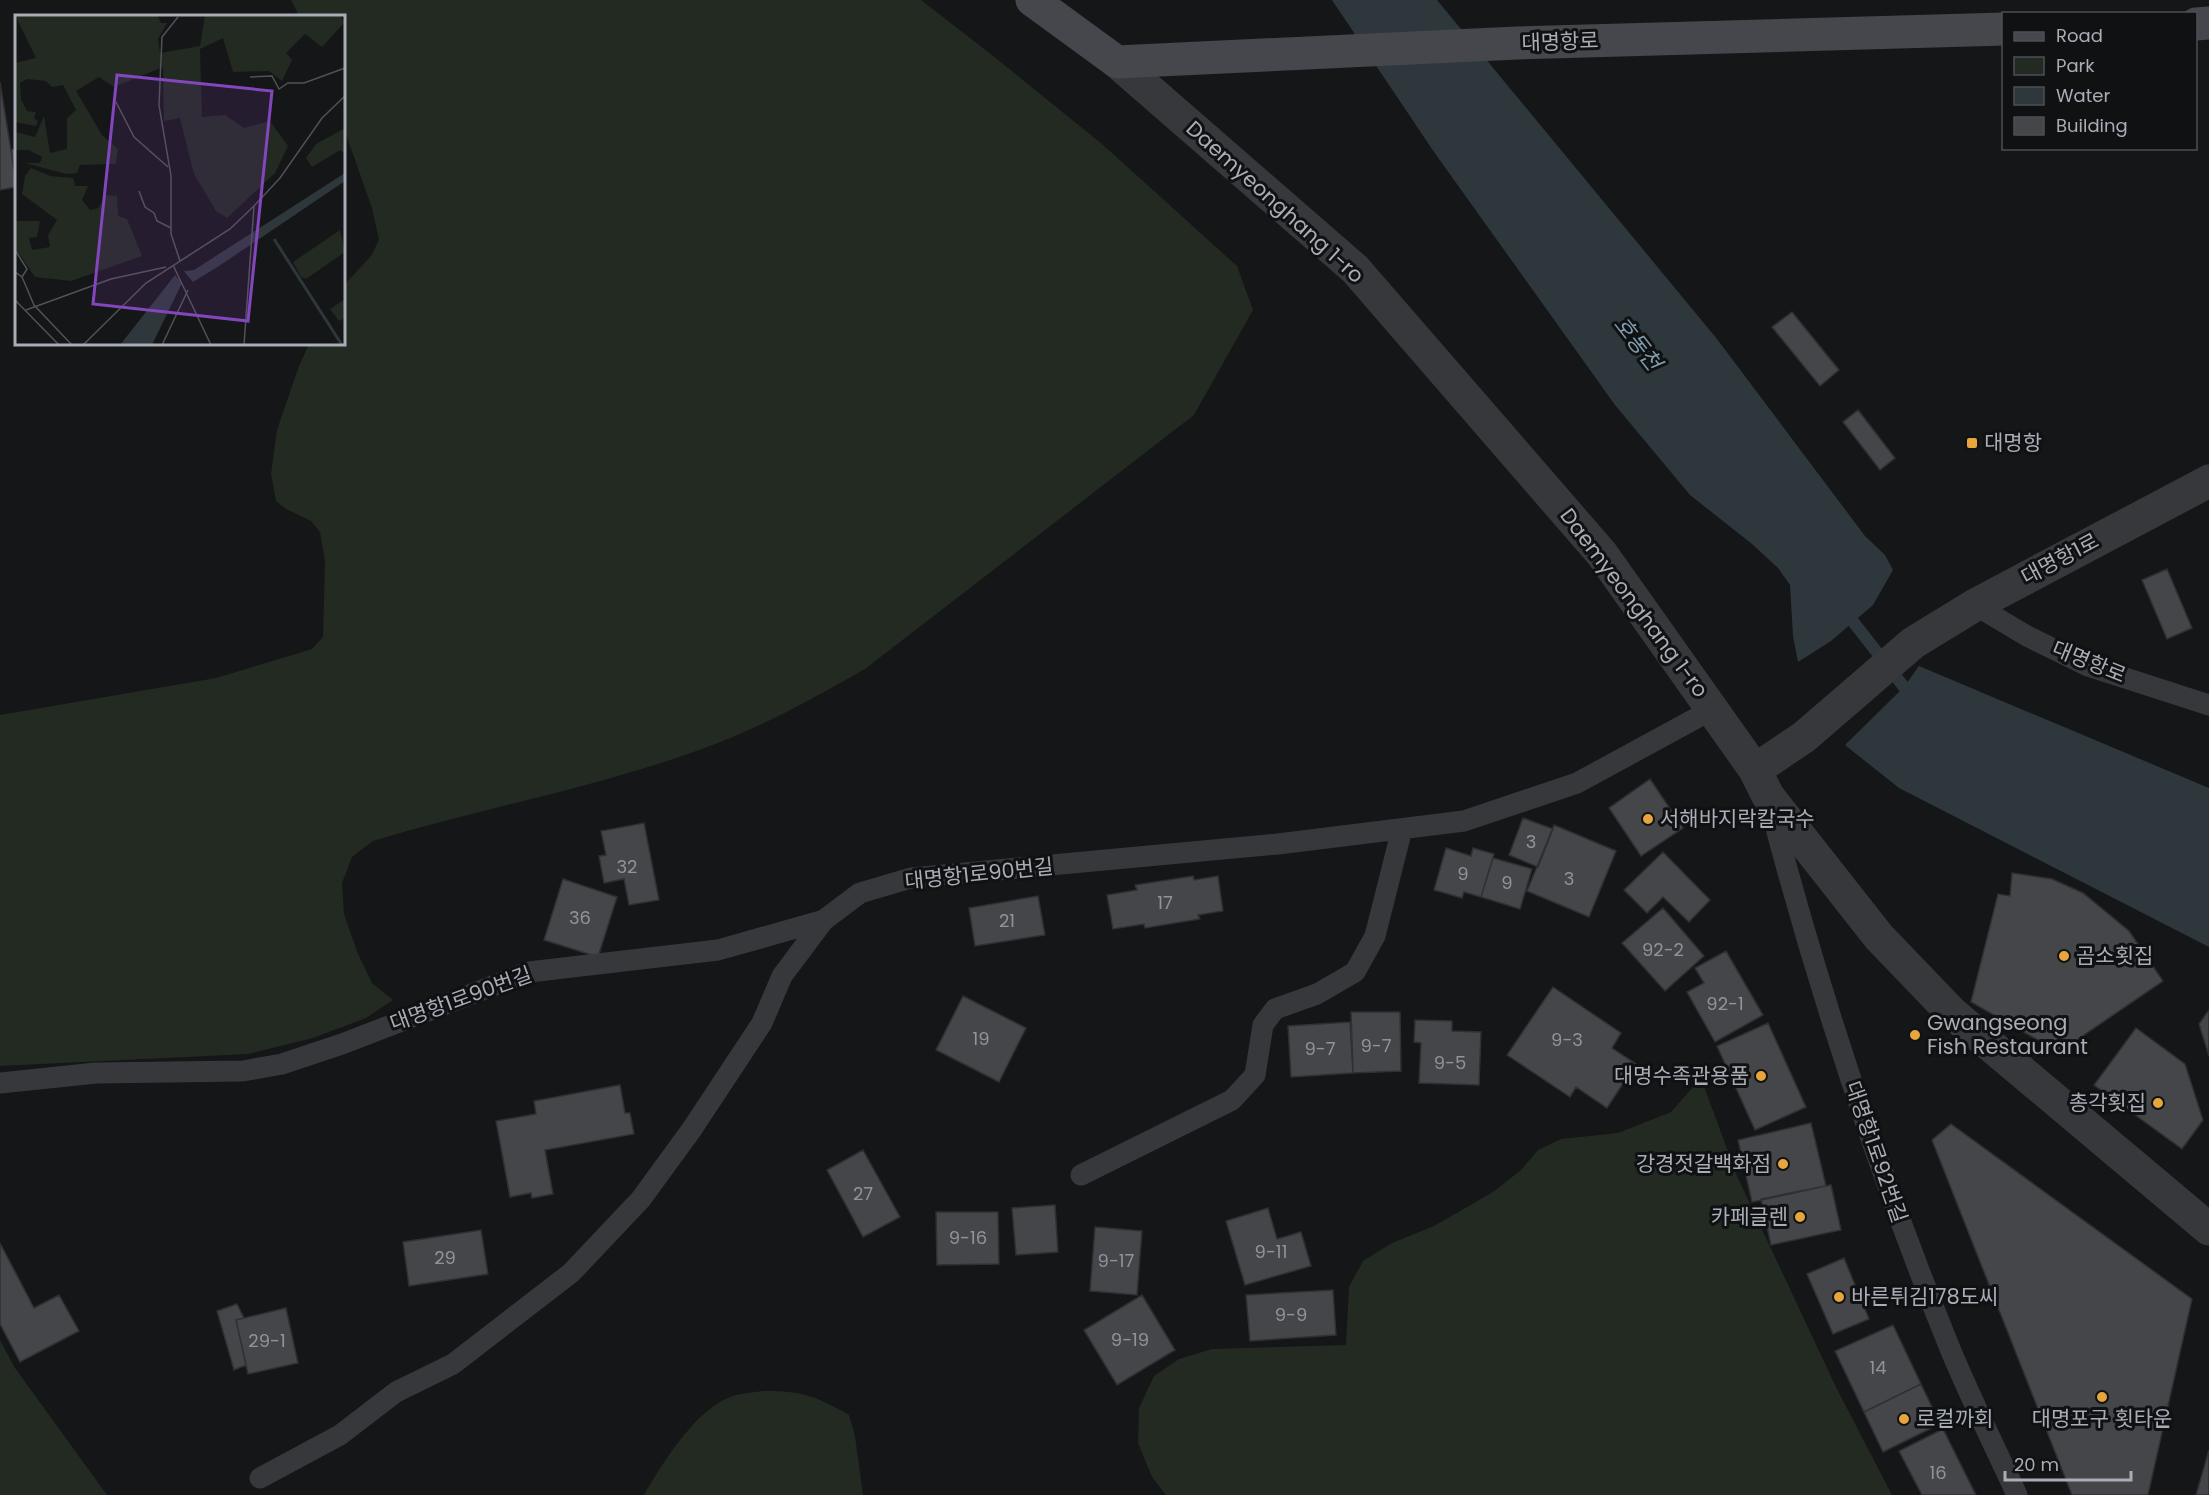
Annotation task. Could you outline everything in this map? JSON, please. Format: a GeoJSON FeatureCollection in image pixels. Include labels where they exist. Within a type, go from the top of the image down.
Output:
{"type":"FeatureCollection","features":[{"type":"Feature","properties":{"kind":"street","name":"Daemyeonghang 1-ro"},"geometry":{"type":"LineString","coordinates":[[1032,0],[1117,62],[1355,269],[1602,554],[1713,709],[1762,783],[1879,937],[1952,1013],[2209,1229]]}},
{"type":"Feature","properties":{"kind":"street","name":"대명항로"},"geometry":{"type":"LineString","coordinates":[[1117,62],[1517,43],[2002,29]]}},
{"type":"Feature","properties":{"kind":"street","name":"대명항1로"},"geometry":{"type":"LineString","coordinates":[[1762,783],[1804,736],[1913,643],[1975,605],[2209,481]]}},
{"type":"Feature","properties":{"kind":"lane","name":"대명항로"},"geometry":{"type":"LineString","coordinates":[[1975,605],[2027,636],[2088,666],[2209,705]]}},
{"type":"Feature","properties":{"kind":"lane","name":"대명항1로90번길"},"geometry":{"type":"LineString","coordinates":[[0,1083],[96,1073],[243,1071],[282,1064],[342,1044],[529,972],[718,951],[824,920],[860,894],[911,878],[1266,845],[1464,821],[1577,783],[1713,709]]}},
{"type":"Feature","properties":{"kind":"lane","name":"대명항1로92번길"},"geometry":{"type":"LineString","coordinates":[[1762,783],[1795,902],[1865,1126],[1952,1353],[2017,1495]]}},
{"type":"Feature","properties":{"kind":"lane"},"geometry":{"type":"LineString","coordinates":[[1081,1175],[1232,1100],[1255,1075],[1263,1025],[1275,1009],[1317,994],[1355,972],[1375,936],[1402,829]]}},
{"type":"Feature","properties":{"kind":"lane"},"geometry":{"type":"LineString","coordinates":[[260,1478],[340,1435],[396,1392],[453,1364],[571,1273],[641,1199],[692,1129],[762,1023],[782,976],[824,920]]}},
{"type":"Feature","properties":{"kind":"green space"},"geometry":{"type":"Polygon","coordinates":[[[291,0],[921,0],[1102,144],[1237,266],[1253,310],[1194,415],[865,669],[765,723],[702,749],[580,787],[373,841],[352,857],[342,883],[344,914],[358,954],[372,983],[393,1000],[366,1018],[313,1038],[248,1054],[0,1066],[0,715],[216,678],[312,649],[323,637],[325,561],[320,532],[311,521],[286,509],[276,501],[271,474],[277,430],[309,345],[345,345],[345,284],[371,256],[379,240],[372,208],[345,132],[345,15],[298,15],[291,0]]]}},
{"type":"Feature","properties":{"kind":"green space"},"geometry":{"type":"Polygon","coordinates":[[[1701,1078],[1737,1176],[1836,1387],[1892,1495],[1166,1495],[1152,1477],[1138,1443],[1139,1408],[1154,1376],[1179,1359],[1212,1349],[1346,1345],[1349,1287],[1363,1261],[1392,1243],[1434,1226],[1493,1192],[1521,1170],[1538,1150],[1561,1139],[1618,1133],[1671,1112],[1701,1078]]]}},
{"type":"Feature","properties":{"kind":"green space"},"geometry":{"type":"Polygon","coordinates":[[[0,1340],[15,1368],[107,1495],[0,1495],[0,1340]]]}},
{"type":"Feature","properties":{"kind":"green space"},"geometry":{"type":"Polygon","coordinates":[[[764,1391],[789,1392],[808,1396],[849,1415],[855,1436],[863,1495],[644,1495],[671,1451],[708,1410],[736,1395],[764,1391]]]}},
{"type":"Feature","properties":{"kind":"water"},"geometry":{"type":"Polygon","coordinates":[[[1332,0],[1437,0],[1717,339],[1865,536],[1885,555],[1893,570],[1873,605],[1831,641],[1798,662],[1793,636],[1790,585],[1778,568],[1752,544],[1690,495],[1615,405],[1434,152],[1332,0]]]}},
{"type":"Feature","properties":{"kind":"water"},"geometry":{"type":"Polygon","coordinates":[[[1919,666],[2209,788],[2209,947],[1899,788],[1845,745],[1904,687],[1919,666]]]}},
{"type":"Feature","properties":{"kind":"building"},"geometry":{"type":"Polygon","coordinates":[[[0,82],[15,187],[0,190],[0,82]]]}},
{"type":"Feature","properties":{"kind":"building"},"geometry":{"type":"Polygon","coordinates":[[[15,149],[15,176],[11,150],[15,149]]]}},
{"type":"Feature","properties":{"kind":"building"},"geometry":{"type":"Polygon","coordinates":[[[1792,312],[1839,370],[1820,386],[1772,327],[1792,312]]]}},
{"type":"Feature","properties":{"kind":"building"},"geometry":{"type":"Polygon","coordinates":[[[1858,410],[1895,458],[1880,470],[1843,422],[1858,410]]]}},
{"type":"Feature","properties":{"kind":"building"},"geometry":{"type":"Polygon","coordinates":[[[2167,569],[2192,628],[2167,639],[2142,580],[2167,569]]]}},
{"type":"Feature","properties":{"kind":"building"},"geometry":{"type":"Polygon","coordinates":[[[1650,779],[1683,828],[1641,856],[1609,808],[1650,779]]]}},
{"type":"Feature","properties":{"kind":"building"},"geometry":{"type":"Polygon","coordinates":[[[1523,818],[1553,829],[1538,867],[1509,855],[1523,818]]]}},
{"type":"Feature","properties":{"kind":"building"},"geometry":{"type":"Polygon","coordinates":[[[644,823],[659,900],[629,905],[624,879],[604,883],[599,856],[606,855],[601,831],[644,823]]]}},
{"type":"Feature","properties":{"kind":"building"},"geometry":{"type":"Polygon","coordinates":[[[1554,825],[1616,851],[1589,917],[1527,891],[1554,825]]]}},
{"type":"Feature","properties":{"kind":"building"},"geometry":{"type":"Polygon","coordinates":[[[1446,848],[1471,856],[1473,848],[1494,854],[1481,897],[1464,892],[1462,898],[1434,890],[1446,848]]]}},
{"type":"Feature","properties":{"kind":"building"},"geometry":{"type":"Polygon","coordinates":[[[1663,852],[1710,900],[1689,922],[1663,897],[1647,913],[1624,890],[1663,852]]]}},
{"type":"Feature","properties":{"kind":"building"},"geometry":{"type":"Polygon","coordinates":[[[1493,858],[1532,869],[1520,909],[1481,897],[1493,858]]]}},
{"type":"Feature","properties":{"kind":"building","name":"곰소횟집"},"geometry":{"type":"Polygon","coordinates":[[[2012,873],[2052,879],[2083,893],[2129,931],[2163,981],[2059,1052],[1971,1002],[1998,894],[2010,896],[2012,873]]]}},
{"type":"Feature","properties":{"kind":"building"},"geometry":{"type":"Polygon","coordinates":[[[1193,876],[1194,880],[1218,876],[1223,911],[1198,915],[1200,919],[1145,928],[1144,924],[1113,929],[1107,895],[1137,890],[1135,885],[1193,876]]]}},
{"type":"Feature","properties":{"kind":"building"},"geometry":{"type":"Polygon","coordinates":[[[563,879],[617,897],[598,957],[544,940],[563,879]]]}},
{"type":"Feature","properties":{"kind":"building"},"geometry":{"type":"Polygon","coordinates":[[[1038,896],[1045,935],[975,946],[969,908],[1038,896]]]}},
{"type":"Feature","properties":{"kind":"building"},"geometry":{"type":"Polygon","coordinates":[[[1663,908],[1704,956],[1665,991],[1622,943],[1663,908]]]}},
{"type":"Feature","properties":{"kind":"building"},"geometry":{"type":"Polygon","coordinates":[[[1726,951],[1763,1015],[1715,1042],[1687,992],[1704,983],[1695,968],[1726,951]]]}},
{"type":"Feature","properties":{"kind":"building"},"geometry":{"type":"Polygon","coordinates":[[[1553,987],[1621,1033],[1612,1048],[1636,1064],[1607,1108],[1576,1087],[1570,1097],[1507,1055],[1553,987]]]}},
{"type":"Feature","properties":{"kind":"building"},"geometry":{"type":"Polygon","coordinates":[[[963,996],[1026,1028],[999,1082],[936,1050],[963,996]]]}},
{"type":"Feature","properties":{"kind":"building"},"geometry":{"type":"Polygon","coordinates":[[[2209,1010],[2209,1056],[2199,1024],[2209,1010]]]}},
{"type":"Feature","properties":{"kind":"building"},"geometry":{"type":"Polygon","coordinates":[[[1351,1012],[1400,1012],[1401,1071],[1353,1073],[1351,1012]]]}},
{"type":"Feature","properties":{"kind":"building"},"geometry":{"type":"Polygon","coordinates":[[[1415,1020],[1452,1021],[1452,1031],[1481,1032],[1479,1085],[1419,1083],[1421,1043],[1414,1042],[1415,1020]]]}},
{"type":"Feature","properties":{"kind":"building"},"geometry":{"type":"Polygon","coordinates":[[[1350,1022],[1353,1073],[1291,1077],[1288,1026],[1350,1022]]]}},
{"type":"Feature","properties":{"kind":"building"},"geometry":{"type":"Polygon","coordinates":[[[1768,1023],[1806,1107],[1755,1130],[1717,1046],[1768,1023]]]}},
{"type":"Feature","properties":{"kind":"building","name":"총각횟집"},"geometry":{"type":"Polygon","coordinates":[[[2136,1028],[2185,1064],[2203,1120],[2182,1149],[2094,1085],[2136,1028]]]}},
{"type":"Feature","properties":{"kind":"building"},"geometry":{"type":"Polygon","coordinates":[[[620,1085],[625,1113],[630,1113],[634,1134],[545,1150],[553,1194],[532,1198],[531,1193],[510,1197],[496,1121],[536,1114],[534,1101],[620,1085]]]}},
{"type":"Feature","properties":{"kind":"building"},"geometry":{"type":"Polygon","coordinates":[[[1811,1123],[1826,1186],[1752,1202],[1738,1140],[1811,1123]]]}},
{"type":"Feature","properties":{"kind":"building","name":"대명포구 횟타운"},"geometry":{"type":"Polygon","coordinates":[[[1951,1124],[2192,1299],[2148,1495],[2072,1495],[1932,1140],[1951,1124]]]}},
{"type":"Feature","properties":{"kind":"building"},"geometry":{"type":"Polygon","coordinates":[[[863,1150],[900,1217],[863,1237],[827,1170],[863,1150]]]}},
{"type":"Feature","properties":{"kind":"building"},"geometry":{"type":"Polygon","coordinates":[[[1831,1185],[1841,1230],[1771,1245],[1761,1199],[1831,1185]]]}},
{"type":"Feature","properties":{"kind":"building"},"geometry":{"type":"Polygon","coordinates":[[[1055,1205],[1058,1252],[1016,1255],[1012,1208],[1055,1205]]]}},
{"type":"Feature","properties":{"kind":"building"},"geometry":{"type":"Polygon","coordinates":[[[1268,1208],[1277,1239],[1301,1232],[1311,1266],[1245,1285],[1226,1221],[1268,1208]]]}},
{"type":"Feature","properties":{"kind":"building"},"geometry":{"type":"Polygon","coordinates":[[[936,1212],[998,1212],[999,1264],[937,1265],[936,1212]]]}},
{"type":"Feature","properties":{"kind":"building"},"geometry":{"type":"Polygon","coordinates":[[[1095,1227],[1142,1231],[1137,1295],[1090,1291],[1095,1227]]]}},
{"type":"Feature","properties":{"kind":"building"},"geometry":{"type":"Polygon","coordinates":[[[481,1230],[488,1274],[409,1286],[403,1242],[481,1230]]]}},
{"type":"Feature","properties":{"kind":"building"},"geometry":{"type":"Polygon","coordinates":[[[0,1243],[34,1308],[59,1295],[79,1331],[20,1362],[0,1324],[0,1243]]]}},
{"type":"Feature","properties":{"kind":"building"},"geometry":{"type":"Polygon","coordinates":[[[1844,1258],[1869,1319],[1833,1334],[1807,1274],[1844,1258]]]}},
{"type":"Feature","properties":{"kind":"building"},"geometry":{"type":"Polygon","coordinates":[[[1333,1290],[1336,1335],[1250,1341],[1246,1295],[1333,1290]]]}},
{"type":"Feature","properties":{"kind":"building"},"geometry":{"type":"Polygon","coordinates":[[[1142,1295],[1175,1350],[1117,1385],[1084,1330],[1142,1295]]]}},
{"type":"Feature","properties":{"kind":"building"},"geometry":{"type":"Polygon","coordinates":[[[237,1304],[244,1318],[236,1320],[246,1365],[234,1370],[217,1311],[237,1304]]]}},
{"type":"Feature","properties":{"kind":"building"},"geometry":{"type":"Polygon","coordinates":[[[286,1308],[298,1363],[248,1374],[236,1320],[286,1308]]]}},
{"type":"Feature","properties":{"kind":"building"},"geometry":{"type":"Polygon","coordinates":[[[1893,1325],[1921,1384],[1864,1412],[1835,1351],[1893,1325]]]}},
{"type":"Feature","properties":{"kind":"building"},"geometry":{"type":"Polygon","coordinates":[[[1921,1384],[1940,1424],[1883,1452],[1864,1412],[1921,1384]]]}},
{"type":"Feature","properties":{"kind":"building"},"geometry":{"type":"Polygon","coordinates":[[[1943,1429],[1976,1495],[1922,1495],[1899,1451],[1943,1429]]]}},
{"type":"Feature","properties":{"kind":"building"},"geometry":{"type":"Polygon","coordinates":[[[2209,1450],[2209,1495],[2196,1495],[2209,1450]]]}},
{"type":"Feature","properties":{"kind":"waterway","name":"호동천"},"geometry":{"type":"LineString","coordinates":[[1844,610],[1904,687]]}},
{"type":"Feature","properties":{"kind":"place","name":"대명항"},"geometry":{"type":"Point","coordinates":[1972,443]}},
{"type":"Feature","properties":{"kind":"place","name":"서해바지락칼국수"},"geometry":{"type":"Point","coordinates":[1648,819]}},
{"type":"Feature","properties":{"kind":"place","name":"곰소횟집"},"geometry":{"type":"Point","coordinates":[2064,956]}},
{"type":"Feature","properties":{"kind":"place","name":"Gwangseong Fish Restaurant"},"geometry":{"type":"Point","coordinates":[1915,1035]}},
{"type":"Feature","properties":{"kind":"place","name":"대명수족관용품"},"geometry":{"type":"Point","coordinates":[1761,1076]}},
{"type":"Feature","properties":{"kind":"place","name":"총각횟집"},"geometry":{"type":"Point","coordinates":[2158,1103]}},
{"type":"Feature","properties":{"kind":"place","name":"강경젓갈백화점"},"geometry":{"type":"Point","coordinates":[1783,1164]}},
{"type":"Feature","properties":{"kind":"place","name":"카페글렌"},"geometry":{"type":"Point","coordinates":[1800,1217]}},
{"type":"Feature","properties":{"kind":"place","name":"바른튀김178도씨"},"geometry":{"type":"Point","coordinates":[1839,1297]}},
{"type":"Feature","properties":{"kind":"place","name":"대명포구 횟타운"},"geometry":{"type":"Point","coordinates":[2102,1397]}},
{"type":"Feature","properties":{"kind":"place","name":"로컬까회"},"geometry":{"type":"Point","coordinates":[1904,1419]}}]}
